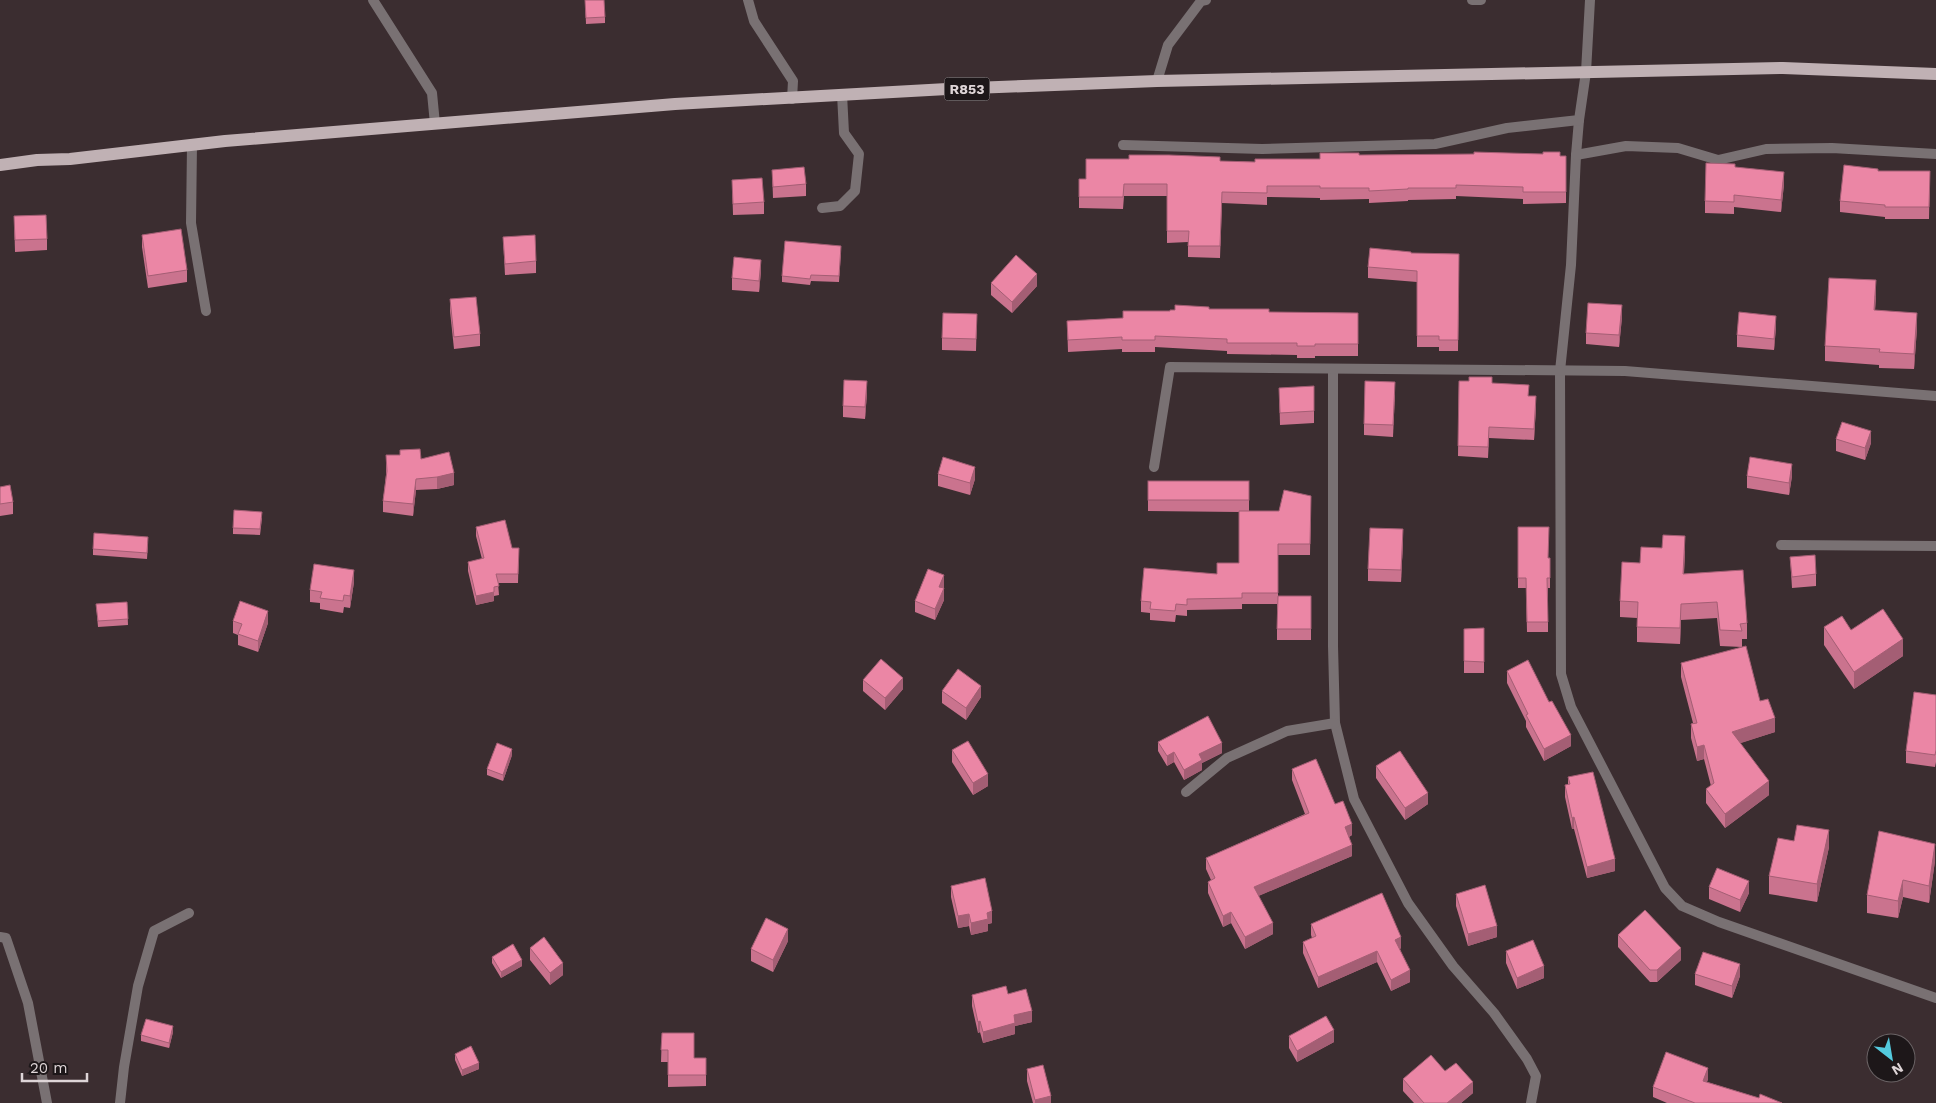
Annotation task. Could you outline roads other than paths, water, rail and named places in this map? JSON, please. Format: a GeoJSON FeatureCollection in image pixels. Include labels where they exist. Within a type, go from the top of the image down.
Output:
{"type":"FeatureCollection","features":[{"type":"Feature","properties":{"kind":"main road","name":"R853"},"geometry":{"type":"LineString","coordinates":[[0,165],[225,141],[675,104],[842,94],[1157,80],[1783,68],[1936,74]]}},
{"type":"Feature","properties":{"kind":"street"},"geometry":{"type":"LineString","coordinates":[[373,0],[432,93],[435,124]]}},
{"type":"Feature","properties":{"kind":"street"},"geometry":{"type":"LineString","coordinates":[[748,0],[754,21],[793,81],[792,98]]}},
{"type":"Feature","properties":{"kind":"street"},"geometry":{"type":"LineString","coordinates":[[1157,80],[1168,44],[1203,0]]}},
{"type":"Feature","properties":{"kind":"street"},"geometry":{"type":"LineString","coordinates":[[1472,0],[1481,0]]}},
{"type":"Feature","properties":{"kind":"street"},"geometry":{"type":"LineString","coordinates":[[1590,0],[1586,72],[1576,155],[1571,265],[1560,371],[1561,674],[1571,707],[1665,888],[1682,906],[1719,922],[1936,998]]}},
{"type":"Feature","properties":{"kind":"street"},"geometry":{"type":"LineString","coordinates":[[822,208],[840,206],[855,191],[859,154],[844,133],[842,94]]}},
{"type":"Feature","properties":{"kind":"street"},"geometry":{"type":"LineString","coordinates":[[1123,144],[1262,150],[1435,144],[1507,128],[1579,120]]}},
{"type":"Feature","properties":{"kind":"street"},"geometry":{"type":"LineString","coordinates":[[192,146],[191,223],[206,311]]}},
{"type":"Feature","properties":{"kind":"street"},"geometry":{"type":"LineString","coordinates":[[1576,155],[1626,146],[1678,148],[1718,160],[1766,149],[1832,148],[1936,154]]}},
{"type":"Feature","properties":{"kind":"street"},"geometry":{"type":"LineString","coordinates":[[1154,467],[1170,367],[1625,371],[1936,396]]}},
{"type":"Feature","properties":{"kind":"street"},"geometry":{"type":"LineString","coordinates":[[1333,369],[1333,646],[1335,723],[1354,799],[1408,903],[1448,958],[1494,1013],[1527,1060],[1536,1076],[1531,1103]]}},
{"type":"Feature","properties":{"kind":"street"},"geometry":{"type":"LineString","coordinates":[[1781,545],[1936,546]]}},
{"type":"Feature","properties":{"kind":"street"},"geometry":{"type":"LineString","coordinates":[[1186,792],[1227,758],[1287,731],[1335,723]]}},
{"type":"Feature","properties":{"kind":"street"},"geometry":{"type":"LineString","coordinates":[[120,1103],[124,1066],[138,986],[154,931],[189,913]]}},
{"type":"Feature","properties":{"kind":"street"},"geometry":{"type":"LineString","coordinates":[[0,937],[6,938],[28,1003],[47,1103]]}}]}
